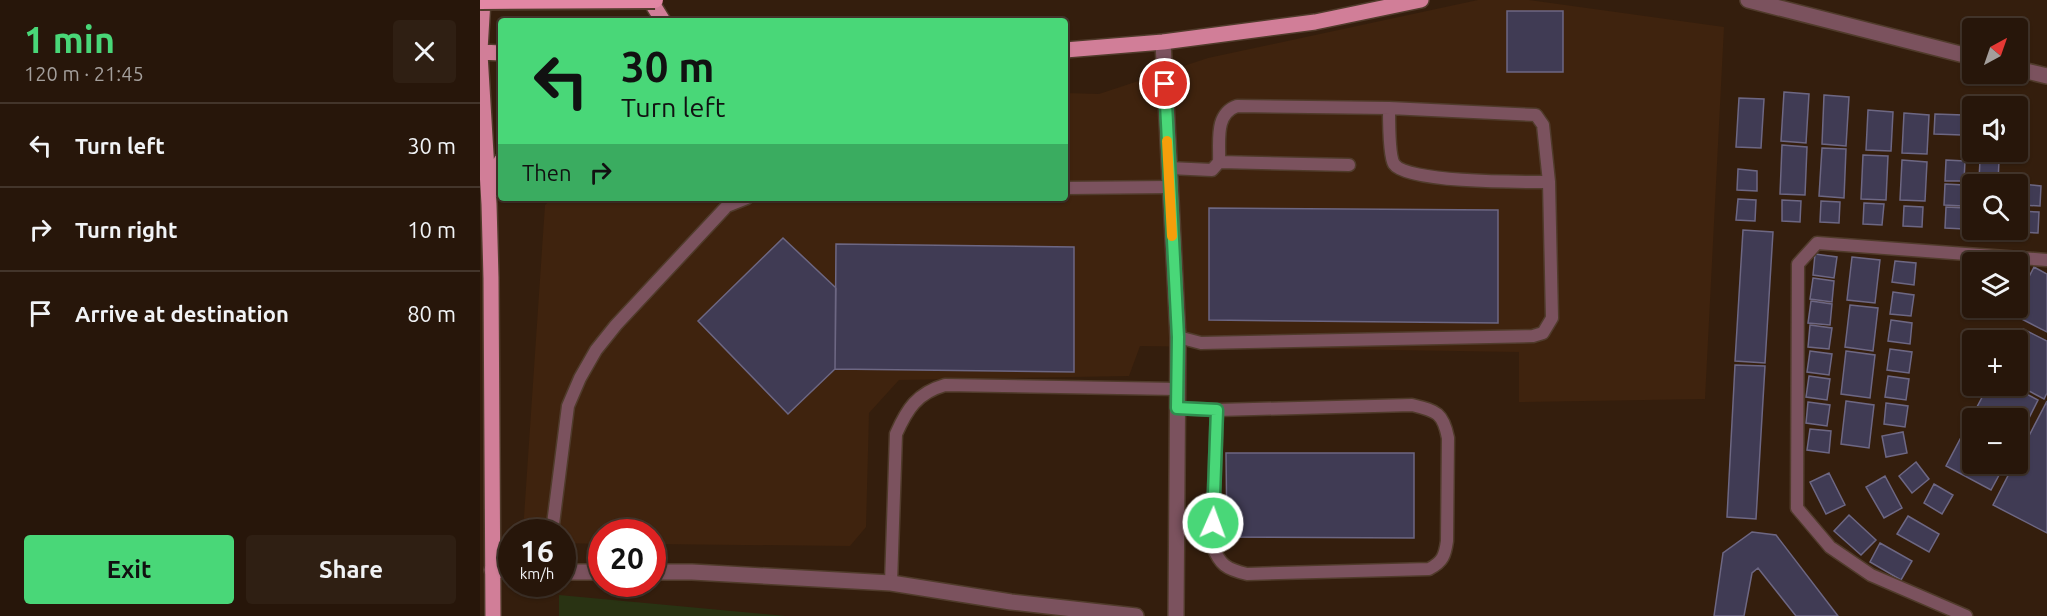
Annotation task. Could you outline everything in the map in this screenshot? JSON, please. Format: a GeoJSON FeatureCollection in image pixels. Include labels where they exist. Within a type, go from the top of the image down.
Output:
{"type":"FeatureCollection","features":[{"type":"Feature","properties":{"kind":"highway"},"geometry":{"type":"LineString","coordinates":[[482,1],[655,0]]}},
{"type":"Feature","properties":{"kind":"main road"},"geometry":{"type":"LineString","coordinates":[[650,0],[661,18]]}},
{"type":"Feature","properties":{"kind":"main road"},"geometry":{"type":"LineString","coordinates":[[1068,50],[1162,42],[1316,22],[1420,0]]}},
{"type":"Feature","properties":{"kind":"main road"},"geometry":{"type":"LineString","coordinates":[[482,1],[480,52],[489,204],[493,616]]}},
{"type":"Feature","properties":{"kind":"main road"},"geometry":{"type":"LineString","coordinates":[[480,52],[498,53]]}},
{"type":"Feature","properties":{"kind":"main road"},"geometry":{"type":"LineString","coordinates":[[489,204],[498,172]]}},
{"type":"Feature","properties":{"kind":"street"},"geometry":{"type":"LineString","coordinates":[[1748,0],[1962,54]]}},
{"type":"Feature","properties":{"kind":"street"},"geometry":{"type":"LineString","coordinates":[[1162,42],[1178,337],[1176,616]]}},
{"type":"Feature","properties":{"kind":"street"},"geometry":{"type":"LineString","coordinates":[[2028,71],[2047,76]]}},
{"type":"Feature","properties":{"kind":"street"},"geometry":{"type":"LineString","coordinates":[[492,570],[498,570]]}},
{"type":"Feature","properties":{"kind":"street"},"geometry":{"type":"LineString","coordinates":[[666,572],[891,583],[1011,602],[1136,616]]}},
{"type":"Feature","properties":{"kind":"lane"},"geometry":{"type":"LineString","coordinates":[[1169,168],[1212,170],[1219,162],[1220,121],[1229,109],[1238,106],[1389,108],[1536,115],[1543,125],[1549,182],[1552,318],[1543,333],[1533,336],[1213,343],[1201,343],[1178,337]]}},
{"type":"Feature","properties":{"kind":"lane"},"geometry":{"type":"LineString","coordinates":[[1389,108],[1394,165],[1406,172],[1455,180],[1549,182]]}},
{"type":"Feature","properties":{"kind":"lane"},"geometry":{"type":"LineString","coordinates":[[1219,162],[1348,165]]}},
{"type":"Feature","properties":{"kind":"lane"},"geometry":{"type":"LineString","coordinates":[[1068,188],[1170,187]]}},
{"type":"Feature","properties":{"kind":"lane"},"geometry":{"type":"LineString","coordinates":[[554,519],[568,406],[596,350],[616,325],[728,206],[740,201]]}},
{"type":"Feature","properties":{"kind":"lane"},"geometry":{"type":"LineString","coordinates":[[1966,616],[1870,575],[1830,547],[1797,508],[1798,264],[1817,243],[2047,260]]}},
{"type":"Feature","properties":{"kind":"lane"},"geometry":{"type":"LineString","coordinates":[[891,583],[896,435],[904,416],[918,398],[930,389],[945,385],[1178,389]]}},
{"type":"Feature","properties":{"kind":"lane"},"geometry":{"type":"LineString","coordinates":[[1177,408],[1217,410],[1412,405],[1432,410],[1445,423],[1448,438],[1445,555],[1439,564],[1429,569],[1247,574],[1232,571],[1219,561],[1212,545],[1217,410]]}},
{"type":"Feature","properties":{"kind":"shaded area"},"geometry":{"type":"Polygon","coordinates":[[[1478,0],[1529,0],[1724,27],[1705,399],[1519,402],[1519,352],[1140,346],[1129,376],[899,380],[869,413],[866,527],[850,546],[666,544],[666,519],[588,519],[588,544],[576,543],[576,519],[524,519],[545,205],[549,201],[1068,201],[1068,93],[1099,94],[1208,58],[1478,0]]]}},
{"type":"Feature","properties":{"kind":"green space"},"geometry":{"type":"Polygon","coordinates":[[[559,597],[576,597],[786,616],[559,616],[559,597]]]}},
{"type":"Feature","properties":{"kind":"building"},"geometry":{"type":"Polygon","coordinates":[[[1507,11],[1563,11],[1563,72],[1507,72],[1507,11]]]}},
{"type":"Feature","properties":{"kind":"building"},"geometry":{"type":"Polygon","coordinates":[[[1784,92],[1809,94],[1806,143],[1781,141],[1784,92]]]}},
{"type":"Feature","properties":{"kind":"building"},"geometry":{"type":"Polygon","coordinates":[[[1824,95],[1849,97],[1846,146],[1822,144],[1824,95]]]}},
{"type":"Feature","properties":{"kind":"building"},"geometry":{"type":"Polygon","coordinates":[[[1739,98],[1764,99],[1761,148],[1736,147],[1739,98]]]}},
{"type":"Feature","properties":{"kind":"building"},"geometry":{"type":"Polygon","coordinates":[[[1868,110],[1893,112],[1891,151],[1866,150],[1868,110]]]}},
{"type":"Feature","properties":{"kind":"building"},"geometry":{"type":"Polygon","coordinates":[[[1904,113],[1929,115],[1927,154],[1902,153],[1904,113]]]}},
{"type":"Feature","properties":{"kind":"building"},"geometry":{"type":"Polygon","coordinates":[[[1935,114],[1962,115],[1962,135],[1934,134],[1935,114]]]}},
{"type":"Feature","properties":{"kind":"building"},"geometry":{"type":"Polygon","coordinates":[[[1782,145],[1807,147],[1805,195],[1780,194],[1782,145]]]}},
{"type":"Feature","properties":{"kind":"building"},"geometry":{"type":"Polygon","coordinates":[[[1822,148],[1846,149],[1844,198],[1819,196],[1822,148]]]}},
{"type":"Feature","properties":{"kind":"building"},"geometry":{"type":"Polygon","coordinates":[[[1863,155],[1888,156],[1886,200],[1861,199],[1863,155]]]}},
{"type":"Feature","properties":{"kind":"building"},"geometry":{"type":"Polygon","coordinates":[[[1902,160],[1927,162],[1925,201],[1900,200],[1902,160]]]}},
{"type":"Feature","properties":{"kind":"building"},"geometry":{"type":"Polygon","coordinates":[[[1946,160],[1965,162],[1962,181],[1945,181],[1946,160]]]}},
{"type":"Feature","properties":{"kind":"building"},"geometry":{"type":"Polygon","coordinates":[[[1980,162],[1999,162],[1998,174],[1979,174],[1980,162]]]}},
{"type":"Feature","properties":{"kind":"building"},"geometry":{"type":"Polygon","coordinates":[[[1738,169],[1757,171],[1757,191],[1737,190],[1738,169]]]}},
{"type":"Feature","properties":{"kind":"building"},"geometry":{"type":"Polygon","coordinates":[[[1945,184],[1962,185],[1962,206],[1944,205],[1945,184]]]}},
{"type":"Feature","properties":{"kind":"building"},"geometry":{"type":"Polygon","coordinates":[[[2028,185],[2041,186],[2040,206],[2028,205],[2028,185]]]}},
{"type":"Feature","properties":{"kind":"building"},"geometry":{"type":"Polygon","coordinates":[[[1738,199],[1756,200],[1755,221],[1736,220],[1738,199]]]}},
{"type":"Feature","properties":{"kind":"building"},"geometry":{"type":"Polygon","coordinates":[[[1782,200],[1801,201],[1800,222],[1782,221],[1782,200]]]}},
{"type":"Feature","properties":{"kind":"building"},"geometry":{"type":"Polygon","coordinates":[[[1821,201],[1840,202],[1839,223],[1820,222],[1821,201]]]}},
{"type":"Feature","properties":{"kind":"building"},"geometry":{"type":"Polygon","coordinates":[[[1864,203],[1884,204],[1882,225],[1863,224],[1864,203]]]}},
{"type":"Feature","properties":{"kind":"building"},"geometry":{"type":"Polygon","coordinates":[[[1904,206],[1923,207],[1922,227],[1903,226],[1904,206]]]}},
{"type":"Feature","properties":{"kind":"building"},"geometry":{"type":"Polygon","coordinates":[[[1946,207],[1962,208],[1962,229],[1945,228],[1946,207]]]}},
{"type":"Feature","properties":{"kind":"building"},"geometry":{"type":"Polygon","coordinates":[[[1209,208],[1498,210],[1498,323],[1209,320],[1209,208]]]}},
{"type":"Feature","properties":{"kind":"building"},"geometry":{"type":"Polygon","coordinates":[[[2028,211],[2039,212],[2038,233],[2028,232],[2028,211]]]}},
{"type":"Feature","properties":{"kind":"building"},"geometry":{"type":"Polygon","coordinates":[[[1743,230],[1773,232],[1765,363],[1735,361],[1743,230]]]}},
{"type":"Feature","properties":{"kind":"building"},"geometry":{"type":"Polygon","coordinates":[[[783,238],[836,288],[835,369],[788,414],[698,321],[783,238]]]}},
{"type":"Feature","properties":{"kind":"building"},"geometry":{"type":"Polygon","coordinates":[[[836,244],[1074,247],[1074,372],[835,369],[836,244]]]}},
{"type":"Feature","properties":{"kind":"building"},"geometry":{"type":"Polygon","coordinates":[[[1815,254],[1837,257],[1834,278],[1813,275],[1815,254]]]}},
{"type":"Feature","properties":{"kind":"building"},"geometry":{"type":"Polygon","coordinates":[[[1852,257],[1880,260],[1875,303],[1847,300],[1852,257]]]}},
{"type":"Feature","properties":{"kind":"building"},"geometry":{"type":"Polygon","coordinates":[[[1895,261],[1916,263],[1914,285],[1892,282],[1895,261]]]}},
{"type":"Feature","properties":{"kind":"building"},"geometry":{"type":"Polygon","coordinates":[[[2034,267],[2047,274],[2047,332],[2020,318],[2028,318],[2028,279],[2034,267]]]}},
{"type":"Feature","properties":{"kind":"building"},"geometry":{"type":"Polygon","coordinates":[[[1813,278],[1834,281],[1832,302],[1810,299],[1813,278]]]}},
{"type":"Feature","properties":{"kind":"building"},"geometry":{"type":"Polygon","coordinates":[[[1893,292],[1914,295],[1911,316],[1890,314],[1893,292]]]}},
{"type":"Feature","properties":{"kind":"building"},"geometry":{"type":"Polygon","coordinates":[[[1811,301],[1832,304],[1830,325],[1808,323],[1811,301]]]}},
{"type":"Feature","properties":{"kind":"building"},"geometry":{"type":"Polygon","coordinates":[[[1850,305],[1878,308],[1873,351],[1845,347],[1850,305]]]}},
{"type":"Feature","properties":{"kind":"building"},"geometry":{"type":"Polygon","coordinates":[[[1891,320],[1912,323],[1910,344],[1888,341],[1891,320]]]}},
{"type":"Feature","properties":{"kind":"building"},"geometry":{"type":"Polygon","coordinates":[[[1810,325],[1832,328],[1829,349],[1808,347],[1810,325]]]}},
{"type":"Feature","properties":{"kind":"building"},"geometry":{"type":"Polygon","coordinates":[[[2028,332],[2047,341],[2047,393],[2044,399],[2028,390],[2028,332]]]}},
{"type":"Feature","properties":{"kind":"building"},"geometry":{"type":"Polygon","coordinates":[[[1890,349],[1912,352],[1909,373],[1887,370],[1890,349]]]}},
{"type":"Feature","properties":{"kind":"building"},"geometry":{"type":"Polygon","coordinates":[[[1810,351],[1832,354],[1829,375],[1807,372],[1810,351]]]}},
{"type":"Feature","properties":{"kind":"building"},"geometry":{"type":"Polygon","coordinates":[[[1846,351],[1875,355],[1870,398],[1841,394],[1846,351]]]}},
{"type":"Feature","properties":{"kind":"building"},"geometry":{"type":"Polygon","coordinates":[[[1735,365],[1765,366],[1756,519],[1727,517],[1735,365]]]}},
{"type":"Feature","properties":{"kind":"building"},"geometry":{"type":"Polygon","coordinates":[[[1809,376],[1830,379],[1827,400],[1806,397],[1809,376]]]}},
{"type":"Feature","properties":{"kind":"building"},"geometry":{"type":"Polygon","coordinates":[[[1888,376],[1909,379],[1906,400],[1885,397],[1888,376]]]}},
{"type":"Feature","properties":{"kind":"building"},"geometry":{"type":"Polygon","coordinates":[[[2028,395],[2038,400],[2028,420],[2028,408],[1976,408],[1983,396],[2028,395]]]}},
{"type":"Feature","properties":{"kind":"building"},"geometry":{"type":"Polygon","coordinates":[[[1846,401],[1874,405],[1869,448],[1841,444],[1846,401]]]}},
{"type":"Feature","properties":{"kind":"building"},"geometry":{"type":"Polygon","coordinates":[[[2047,401],[2047,533],[1993,505],[2009,474],[2028,474],[2028,438],[2047,401]]]}},
{"type":"Feature","properties":{"kind":"building"},"geometry":{"type":"Polygon","coordinates":[[[1808,402],[1830,405],[1827,426],[1806,423],[1808,402]]]}},
{"type":"Feature","properties":{"kind":"building"},"geometry":{"type":"Polygon","coordinates":[[[1886,403],[1908,406],[1905,427],[1884,424],[1886,403]]]}},
{"type":"Feature","properties":{"kind":"building"},"geometry":{"type":"Polygon","coordinates":[[[1810,429],[1831,431],[1829,453],[1807,450],[1810,429]]]}},
{"type":"Feature","properties":{"kind":"building"},"geometry":{"type":"Polygon","coordinates":[[[1903,432],[1907,453],[1886,457],[1882,436],[1903,432]]]}},
{"type":"Feature","properties":{"kind":"building"},"geometry":{"type":"Polygon","coordinates":[[[1962,436],[1962,474],[2000,474],[1991,490],[1946,466],[1962,436]]]}},
{"type":"Feature","properties":{"kind":"building"},"geometry":{"type":"Polygon","coordinates":[[[1226,453],[1414,453],[1414,538],[1227,537],[1226,453]]]}},
{"type":"Feature","properties":{"kind":"building"},"geometry":{"type":"Polygon","coordinates":[[[1916,462],[1929,479],[1912,493],[1899,476],[1916,462]]]}},
{"type":"Feature","properties":{"kind":"building"},"geometry":{"type":"Polygon","coordinates":[[[1829,473],[1845,505],[1826,514],[1810,482],[1829,473]]]}},
{"type":"Feature","properties":{"kind":"building"},"geometry":{"type":"Polygon","coordinates":[[[1885,476],[1902,508],[1884,518],[1866,487],[1885,476]]]}},
{"type":"Feature","properties":{"kind":"building"},"geometry":{"type":"Polygon","coordinates":[[[1934,484],[1953,495],[1942,514],[1924,503],[1934,484]]]}},
{"type":"Feature","properties":{"kind":"building"},"geometry":{"type":"Polygon","coordinates":[[[1849,515],[1876,540],[1861,555],[1834,531],[1849,515]]]}},
{"type":"Feature","properties":{"kind":"building"},"geometry":{"type":"Polygon","coordinates":[[[1908,516],[1939,534],[1929,552],[1897,534],[1908,516]]]}},
{"type":"Feature","properties":{"kind":"building"},"geometry":{"type":"Polygon","coordinates":[[[1752,532],[1776,535],[1838,616],[1796,616],[1758,568],[1752,573],[1744,616],[1714,616],[1723,553],[1752,532]]]}},
{"type":"Feature","properties":{"kind":"building"},"geometry":{"type":"Polygon","coordinates":[[[1880,543],[1912,561],[1901,580],[1870,562],[1880,543]]]}},
{"type":"Feature","properties":{"kind":"slow traffic"},"geometry":{"type":"LineString","coordinates":[[1167,141],[1172,236]]}},
{"type":"Feature","properties":{"kind":"route"},"geometry":{"type":"LineString","coordinates":[[1165,84],[1178,337],[1177,408],[1217,410],[1213,523]]}}]}
